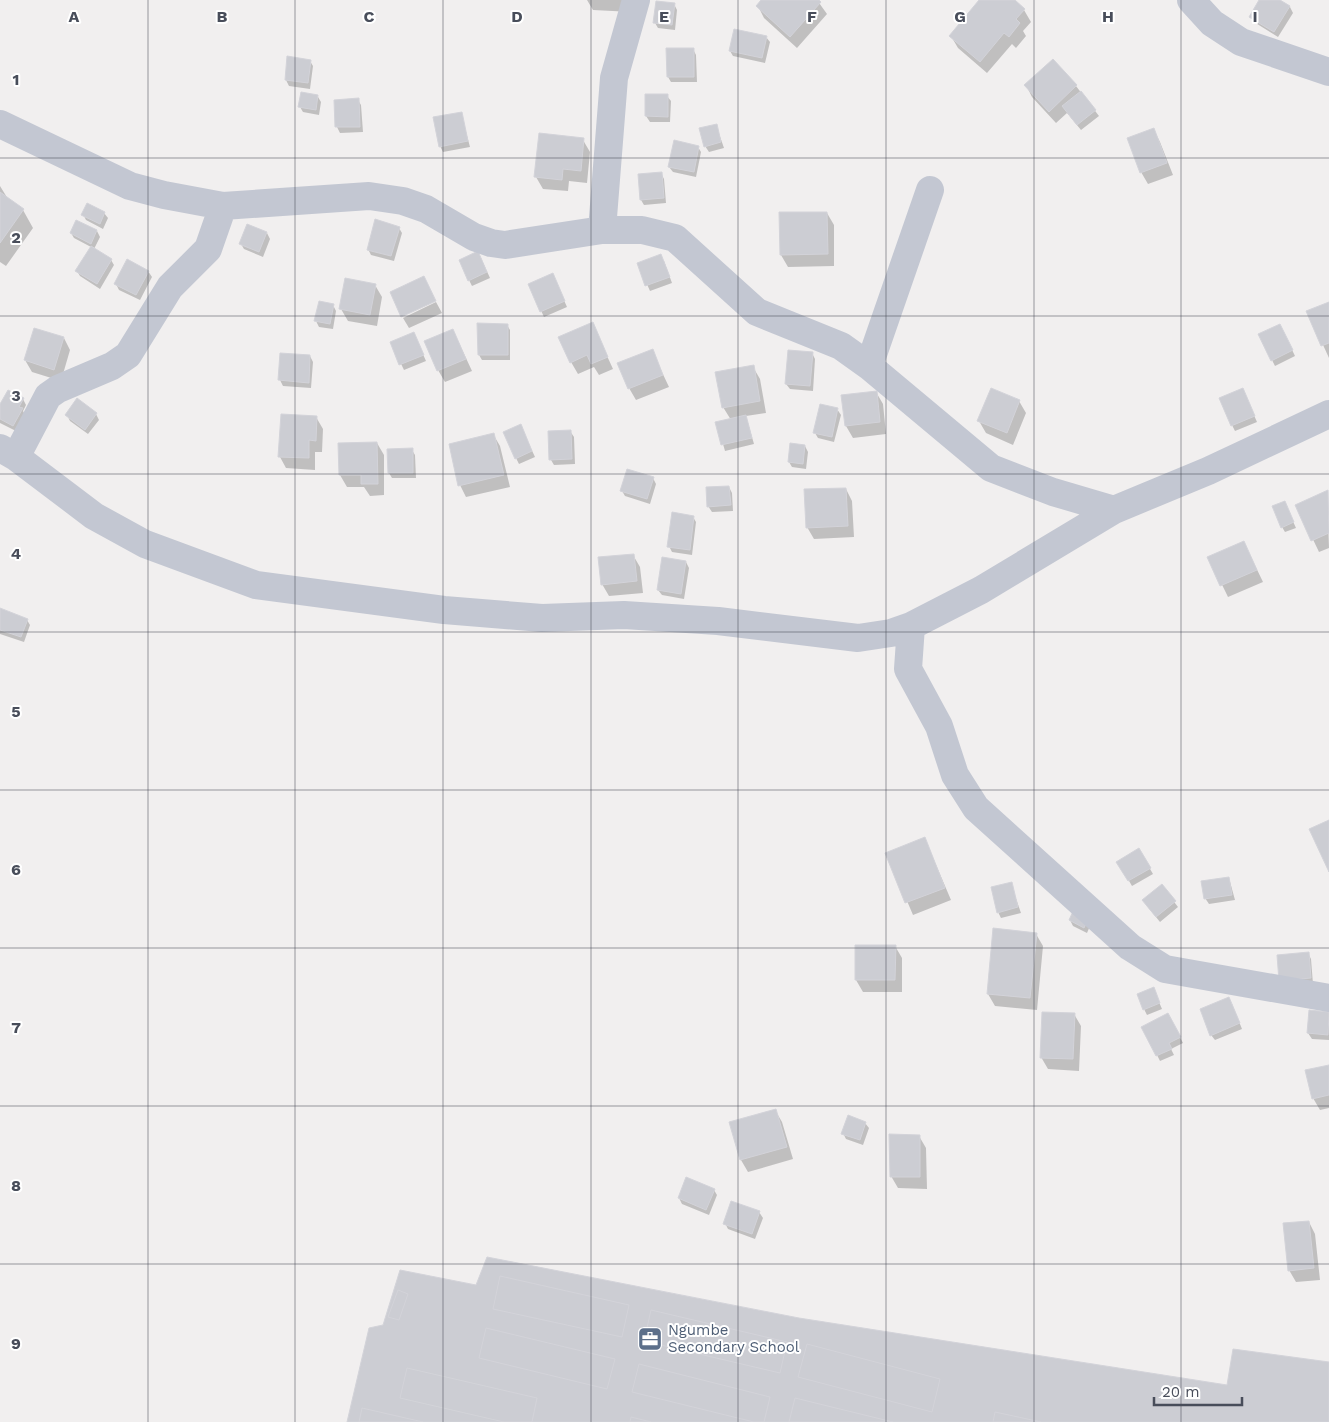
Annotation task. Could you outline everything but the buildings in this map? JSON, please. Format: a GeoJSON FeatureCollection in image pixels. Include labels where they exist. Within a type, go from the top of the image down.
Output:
{"type":"FeatureCollection","features":[{"type":"Feature","properties":{"kind":"street"},"geometry":{"type":"LineString","coordinates":[[602,230],[614,78],[636,0]]}},
{"type":"Feature","properties":{"kind":"street"},"geometry":{"type":"LineString","coordinates":[[1191,0],[1212,23],[1241,42],[1329,72]]}},
{"type":"Feature","properties":{"kind":"street"},"geometry":{"type":"LineString","coordinates":[[0,124],[130,186],[164,195],[223,206],[369,196],[415,203],[474,237],[490,244],[505,245],[602,230],[642,230],[675,238],[757,312],[841,346],[869,366],[991,468],[1052,492],[1114,510]]}},
{"type":"Feature","properties":{"kind":"street"},"geometry":{"type":"LineString","coordinates":[[869,366],[930,190]]}},
{"type":"Feature","properties":{"kind":"street"},"geometry":{"type":"LineString","coordinates":[[223,206],[208,249],[170,287],[128,356],[112,366],[58,389],[48,396],[8,453],[94,516],[145,544],[256,585],[444,610],[542,618],[634,615],[718,621],[858,638],[891,633],[912,626],[981,590],[1114,510],[1208,471],[1329,414]]}},
{"type":"Feature","properties":{"kind":"street"},"geometry":{"type":"LineString","coordinates":[[912,626],[908,669],[939,726],[955,775],[976,808],[1130,947],[1165,969],[1329,998]]}},
{"type":"Feature","properties":{"kind":"place","name":"Ngumbe Secondary School"},"geometry":{"type":"Point","coordinates":[650,1339]}}]}
